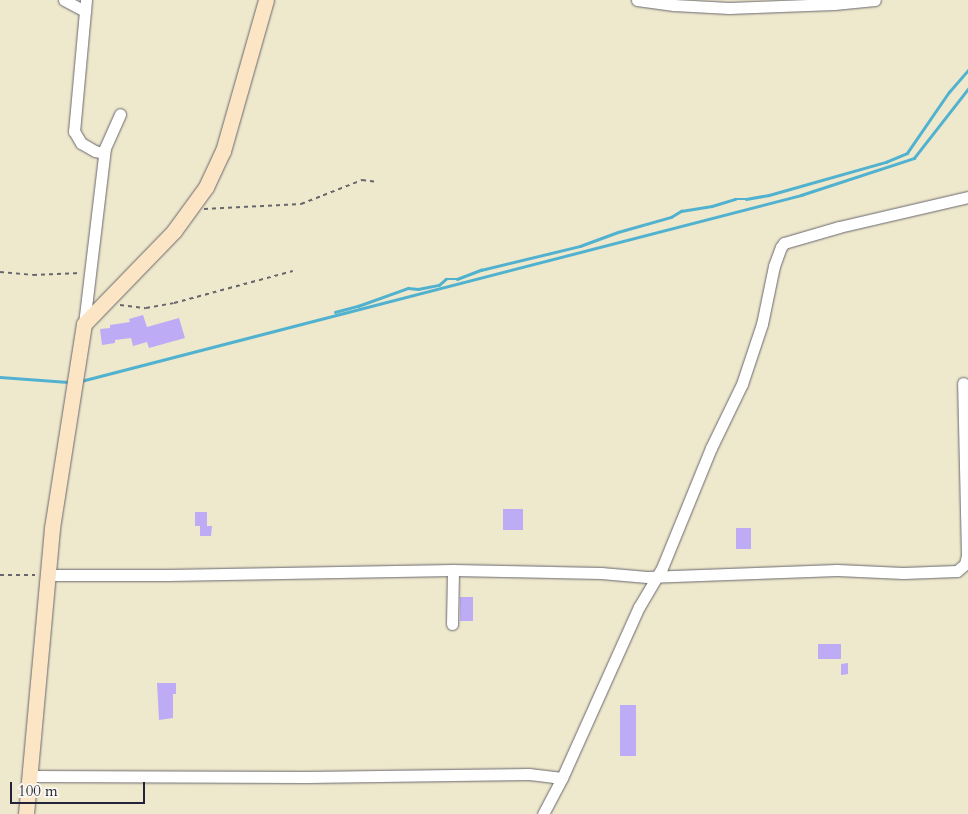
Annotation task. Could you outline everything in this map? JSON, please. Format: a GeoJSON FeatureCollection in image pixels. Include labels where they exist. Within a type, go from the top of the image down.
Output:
{"type":"FeatureCollection","features":[{"type":"Feature","properties":{"kind":"street"},"geometry":{"type":"LineString","coordinates":[[64,0],[85,6],[74,131],[81,143],[95,151],[104,152]]}},
{"type":"Feature","properties":{"kind":"street"},"geometry":{"type":"LineString","coordinates":[[84,324],[107,298],[168,238],[191,210],[206,187],[223,151],[266,0]]}},
{"type":"Feature","properties":{"kind":"street"},"geometry":{"type":"LineString","coordinates":[[638,0],[674,6],[729,8],[834,4],[875,0]]}},
{"type":"Feature","properties":{"kind":"street"},"geometry":{"type":"LineString","coordinates":[[26,814],[44,575],[84,324],[88,274],[104,152],[106,141],[120,114]]}},
{"type":"Feature","properties":{"kind":"street"},"geometry":{"type":"LineString","coordinates":[[543,814],[562,778],[639,607],[662,568],[712,448],[747,372],[762,324],[776,260],[784,243],[968,197]]}},
{"type":"Feature","properties":{"kind":"street"},"geometry":{"type":"LineString","coordinates":[[44,575],[453,570],[601,573],[656,577],[837,570],[917,573],[961,570],[967,555],[963,383]]}},
{"type":"Feature","properties":{"kind":"street"},"geometry":{"type":"LineString","coordinates":[[452,624],[453,570]]}},
{"type":"Feature","properties":{"kind":"street"},"geometry":{"type":"LineString","coordinates":[[30,776],[306,777],[529,774],[562,778]]}},
{"type":"Feature","properties":{"kind":"path"},"geometry":{"type":"LineString","coordinates":[[191,210],[301,204],[362,180],[378,182]]}},
{"type":"Feature","properties":{"kind":"path"},"geometry":{"type":"LineString","coordinates":[[107,298],[122,306],[146,308],[212,294],[293,271]]}},
{"type":"Feature","properties":{"kind":"path"},"geometry":{"type":"LineString","coordinates":[[0,272],[33,275],[75,272],[88,274]]}},
{"type":"Feature","properties":{"kind":"path"},"geometry":{"type":"LineString","coordinates":[[0,575],[44,575]]}},
{"type":"Feature","properties":{"kind":"building"},"geometry":{"type":"Polygon","coordinates":[[[143,315],[147,327],[179,318],[185,338],[149,348],[147,342],[133,346],[131,338],[115,340],[115,343],[102,345],[100,329],[110,328],[110,325],[130,322],[129,319],[143,315]]]}},
{"type":"Feature","properties":{"kind":"building"},"geometry":{"type":"Polygon","coordinates":[[[503,509],[523,509],[523,530],[503,530],[503,509]]]}},
{"type":"Feature","properties":{"kind":"building"},"geometry":{"type":"Polygon","coordinates":[[[195,512],[207,512],[207,526],[212,526],[211,536],[200,536],[200,526],[195,526],[195,512]]]}},
{"type":"Feature","properties":{"kind":"building"},"geometry":{"type":"Polygon","coordinates":[[[736,528],[751,528],[751,549],[736,549],[736,528]]]}},
{"type":"Feature","properties":{"kind":"building"},"geometry":{"type":"Polygon","coordinates":[[[460,597],[473,597],[473,621],[460,621],[460,597]]]}},
{"type":"Feature","properties":{"kind":"building"},"geometry":{"type":"Polygon","coordinates":[[[818,644],[841,644],[841,659],[818,659],[818,644]]]}},
{"type":"Feature","properties":{"kind":"building"},"geometry":{"type":"Polygon","coordinates":[[[848,663],[848,674],[841,675],[841,664],[848,663]]]}},
{"type":"Feature","properties":{"kind":"building"},"geometry":{"type":"Polygon","coordinates":[[[157,683],[176,683],[176,694],[173,694],[173,718],[159,720],[157,683]]]}},
{"type":"Feature","properties":{"kind":"building"},"geometry":{"type":"Polygon","coordinates":[[[620,705],[636,705],[636,756],[620,756],[620,705]]]}},
{"type":"Feature","properties":{"kind":"waterway"},"geometry":{"type":"LineString","coordinates":[[335,312],[408,288],[418,289],[439,285],[446,279],[457,279],[481,270],[580,246],[618,232],[671,217],[681,211],[712,206],[735,199],[769,195],[886,162],[907,153],[949,92],[968,70]]}},
{"type":"Feature","properties":{"kind":"waterway"},"geometry":{"type":"LineString","coordinates":[[81,381],[801,195],[914,158],[968,89]]}},
{"type":"Feature","properties":{"kind":"waterway"},"geometry":{"type":"LineString","coordinates":[[0,377],[68,382]]}}]}
